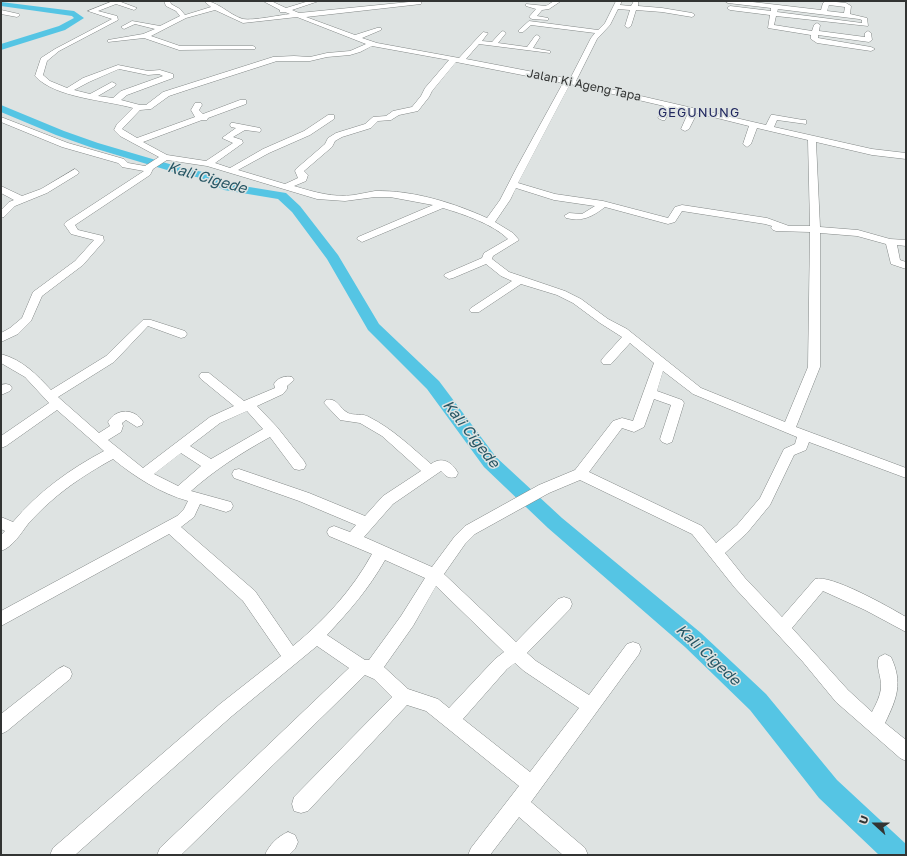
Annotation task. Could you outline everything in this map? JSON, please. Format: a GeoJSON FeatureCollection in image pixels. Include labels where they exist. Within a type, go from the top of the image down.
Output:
{"type":"FeatureCollection","features":[{"type":"Feature","properties":{"kind":"street"},"geometry":{"type":"LineString","coordinates":[[167,1],[168,5],[178,10],[184,17]]}},
{"type":"Feature","properties":{"kind":"street"},"geometry":{"type":"LineString","coordinates":[[207,1],[216,8],[243,22],[378,6],[419,3]]}},
{"type":"Feature","properties":{"kind":"street","name":"Jalan Ki Ageng Tapa"},"geometry":{"type":"LineString","coordinates":[[266,1],[298,16],[371,44],[570,81],[812,139],[866,150],[906,156]]}},
{"type":"Feature","properties":{"kind":"street"},"geometry":{"type":"LineString","coordinates":[[233,16],[246,13],[257,15],[286,10],[316,1]]}},
{"type":"Feature","properties":{"kind":"street"},"geometry":{"type":"LineString","coordinates":[[534,1],[528,6],[547,8],[558,1]]}},
{"type":"Feature","properties":{"kind":"street"},"geometry":{"type":"LineString","coordinates":[[134,8],[117,2],[91,11],[115,17],[115,20],[57,50],[44,60],[39,76],[45,81],[68,90],[136,106],[138,108],[148,107],[166,94],[178,89],[228,75],[276,59],[310,59],[327,54],[350,53],[358,51],[371,44]]}},
{"type":"Feature","properties":{"kind":"street"},"geometry":{"type":"LineString","coordinates":[[773,13],[734,15],[729,12],[730,3],[773,13],[866,25]]}},
{"type":"Feature","properties":{"kind":"street"},"geometry":{"type":"LineString","coordinates":[[773,13],[770,27],[819,20],[846,15],[864,18],[871,50],[817,41],[814,39],[819,20],[826,3],[848,6],[846,15]]}},
{"type":"Feature","properties":{"kind":"street"},"geometry":{"type":"LineString","coordinates":[[490,223],[594,38],[608,24],[618,4],[634,5],[692,15]]}},
{"type":"Feature","properties":{"kind":"street"},"geometry":{"type":"LineString","coordinates":[[628,26],[634,5]]}},
{"type":"Feature","properties":{"kind":"street"},"geometry":{"type":"LineString","coordinates":[[115,39],[146,35],[184,17],[216,8]]}},
{"type":"Feature","properties":{"kind":"street"},"geometry":{"type":"LineString","coordinates":[[540,8],[532,17],[560,21],[566,28],[565,35]]}},
{"type":"Feature","properties":{"kind":"street"},"geometry":{"type":"LineString","coordinates":[[2,13],[18,14],[8,19]]}},
{"type":"Feature","properties":{"kind":"street"},"geometry":{"type":"LineString","coordinates":[[163,18],[176,21]]}},
{"type":"Feature","properties":{"kind":"street"},"geometry":{"type":"LineString","coordinates":[[819,20],[868,36]]}},
{"type":"Feature","properties":{"kind":"street"},"geometry":{"type":"LineString","coordinates":[[124,27],[134,22],[161,28]]}},
{"type":"Feature","properties":{"kind":"street"},"geometry":{"type":"LineString","coordinates":[[499,67],[509,57],[528,23],[600,32]]}},
{"type":"Feature","properties":{"kind":"street"},"geometry":{"type":"LineString","coordinates":[[529,49],[549,25]]}},
{"type":"Feature","properties":{"kind":"street"},"geometry":{"type":"LineString","coordinates":[[131,31],[146,35],[179,48],[205,45],[253,48]]}},
{"type":"Feature","properties":{"kind":"street"},"geometry":{"type":"LineString","coordinates":[[354,38],[369,33],[379,33]]}},
{"type":"Feature","properties":{"kind":"street"},"geometry":{"type":"LineString","coordinates":[[288,186],[303,179],[303,175],[299,171],[330,145],[331,140],[339,135],[367,126],[376,119],[388,118],[396,113],[416,109],[425,97],[428,90],[457,59],[474,50],[476,42],[485,33]]}},
{"type":"Feature","properties":{"kind":"street"},"geometry":{"type":"LineString","coordinates":[[494,45],[503,33]]}},
{"type":"Feature","properties":{"kind":"street"},"geometry":{"type":"LineString","coordinates":[[476,42],[494,45],[518,39]]}},
{"type":"Feature","properties":{"kind":"street"},"geometry":{"type":"LineString","coordinates":[[518,39],[529,49],[546,51],[550,43]]}},
{"type":"Feature","properties":{"kind":"street"},"geometry":{"type":"LineString","coordinates":[[194,41],[205,45]]}},
{"type":"Feature","properties":{"kind":"street"},"geometry":{"type":"LineString","coordinates":[[509,57],[533,58]]}},
{"type":"Feature","properties":{"kind":"street"},"geometry":{"type":"LineString","coordinates":[[68,90],[86,80],[120,67],[148,73],[160,72],[170,76],[124,93],[121,98],[115,101]]}},
{"type":"Feature","properties":{"kind":"street"},"geometry":{"type":"LineString","coordinates":[[92,96],[112,84]]}},
{"type":"Feature","properties":{"kind":"street"},"geometry":{"type":"LineString","coordinates":[[627,104],[633,95]]}},
{"type":"Feature","properties":{"kind":"street"},"geometry":{"type":"LineString","coordinates":[[138,141],[168,128],[204,118],[243,102]]}},
{"type":"Feature","properties":{"kind":"street"},"geometry":{"type":"LineString","coordinates":[[662,118],[669,104]]}},
{"type":"Feature","properties":{"kind":"street"},"geometry":{"type":"LineString","coordinates":[[198,105],[195,110],[198,115],[204,118]]}},
{"type":"Feature","properties":{"kind":"street"},"geometry":{"type":"LineString","coordinates":[[138,108],[120,126],[118,130],[164,158],[208,164],[288,186],[302,192],[328,198],[352,198],[373,194],[412,198],[441,205],[490,223],[511,235],[514,240],[491,253],[487,257],[487,260],[449,276]]}},
{"type":"Feature","properties":{"kind":"street"},"geometry":{"type":"LineString","coordinates":[[685,129],[694,110]]}},
{"type":"Feature","properties":{"kind":"street"},"geometry":{"type":"LineString","coordinates":[[230,171],[266,151],[307,133],[331,117]]}},
{"type":"Feature","properties":{"kind":"street"},"geometry":{"type":"LineString","coordinates":[[769,128],[774,117],[803,122]]}},
{"type":"Feature","properties":{"kind":"street"},"geometry":{"type":"LineString","coordinates":[[1,119],[65,146],[121,161],[125,165],[149,167],[164,158]]}},
{"type":"Feature","properties":{"kind":"street"},"geometry":{"type":"LineString","coordinates":[[232,124],[242,128],[257,130]]}},
{"type":"Feature","properties":{"kind":"street"},"geometry":{"type":"LineString","coordinates":[[747,144],[754,124]]}},
{"type":"Feature","properties":{"kind":"street"},"geometry":{"type":"LineString","coordinates":[[208,164],[239,143],[226,138],[242,128]]}},
{"type":"Feature","properties":{"kind":"street"},"geometry":{"type":"LineString","coordinates":[[789,429],[814,367],[815,229],[812,139]]}},
{"type":"Feature","properties":{"kind":"street"},"geometry":{"type":"LineString","coordinates":[[1,338],[14,331],[27,319],[37,294],[78,264],[99,241],[99,238],[97,237],[75,232],[69,224],[148,173],[149,167]]}},
{"type":"Feature","properties":{"kind":"street"},"geometry":{"type":"LineString","coordinates":[[1,215],[12,204],[44,192],[75,172]]}},
{"type":"Feature","properties":{"kind":"street"},"geometry":{"type":"LineString","coordinates":[[513,184],[554,197],[603,204],[668,221],[672,220],[678,210],[682,208],[767,222],[785,227]]}},
{"type":"Feature","properties":{"kind":"street"},"geometry":{"type":"LineString","coordinates":[[1,189],[22,200]]}},
{"type":"Feature","properties":{"kind":"street"},"geometry":{"type":"LineString","coordinates":[[569,216],[578,218],[586,217],[603,204]]}},
{"type":"Feature","properties":{"kind":"street"},"geometry":{"type":"LineString","coordinates":[[362,239],[441,205]]}},
{"type":"Feature","properties":{"kind":"street"},"geometry":{"type":"LineString","coordinates":[[753,225],[771,228],[785,227],[858,233],[890,242],[906,243]]}},
{"type":"Feature","properties":{"kind":"street"},"geometry":{"type":"LineString","coordinates":[[890,242],[895,262],[906,266]]}},
{"type":"Feature","properties":{"kind":"street"},"geometry":{"type":"LineString","coordinates":[[487,260],[505,274],[569,296],[629,336],[685,383],[697,390],[789,429],[906,473]]}},
{"type":"Feature","properties":{"kind":"street"},"geometry":{"type":"LineString","coordinates":[[475,310],[520,280]]}},
{"type":"Feature","properties":{"kind":"street"},"geometry":{"type":"LineString","coordinates":[[1,443],[54,400],[110,359],[144,323],[147,322],[181,334]]}},
{"type":"Feature","properties":{"kind":"street"},"geometry":{"type":"LineString","coordinates":[[607,361],[629,336]]}},
{"type":"Feature","properties":{"kind":"street"},"geometry":{"type":"LineString","coordinates":[[1,358],[16,365],[29,374],[54,400],[98,439],[143,475],[179,493],[196,499],[226,506]]}},
{"type":"Feature","properties":{"kind":"street"},"geometry":{"type":"LineString","coordinates":[[167,855],[368,668],[407,621],[451,550],[470,530],[544,489],[580,474],[618,424],[622,423],[634,427],[639,424],[651,393],[660,363]]}},
{"type":"Feature","properties":{"kind":"street"},"geometry":{"type":"LineString","coordinates":[[205,376],[246,406],[272,430],[299,465]]}},
{"type":"Feature","properties":{"kind":"street"},"geometry":{"type":"LineString","coordinates":[[143,475],[215,420],[279,391],[281,389],[280,384],[288,380]]}},
{"type":"Feature","properties":{"kind":"street"},"geometry":{"type":"LineString","coordinates":[[667,439],[678,404],[676,402],[685,383]]}},
{"type":"Feature","properties":{"kind":"street"},"geometry":{"type":"LineString","coordinates":[[651,393],[676,402]]}},
{"type":"Feature","properties":{"kind":"street"},"geometry":{"type":"LineString","coordinates":[[330,404],[345,416],[363,419],[387,433],[430,471]]}},
{"type":"Feature","properties":{"kind":"street"},"geometry":{"type":"LineString","coordinates":[[98,439],[116,429],[117,426],[114,422],[125,415],[128,415],[137,422]]}},
{"type":"Feature","properties":{"kind":"street"},"geometry":{"type":"LineString","coordinates":[[179,493],[211,466],[237,449],[272,430]]}},
{"type":"Feature","properties":{"kind":"street"},"geometry":{"type":"LineString","coordinates":[[716,552],[742,529],[763,504],[789,452],[802,447],[804,434]]}},
{"type":"Feature","properties":{"kind":"street"},"geometry":{"type":"LineString","coordinates":[[179,446],[211,466]]}},
{"type":"Feature","properties":{"kind":"street"},"geometry":{"type":"LineString","coordinates":[[1,545],[48,494],[88,465],[114,452]]}},
{"type":"Feature","properties":{"kind":"street"},"geometry":{"type":"LineString","coordinates":[[353,539],[388,500],[430,471],[442,464],[451,473]]}},
{"type":"Feature","properties":{"kind":"street"},"geometry":{"type":"LineString","coordinates":[[239,474],[285,489],[336,509],[367,524]]}},
{"type":"Feature","properties":{"kind":"street"},"geometry":{"type":"LineString","coordinates":[[580,474],[692,527],[700,533],[740,583],[809,656],[842,696],[906,752]]}},
{"type":"Feature","properties":{"kind":"street"},"geometry":{"type":"LineString","coordinates":[[1,619],[126,549],[171,527],[186,517],[196,499]]}},
{"type":"Feature","properties":{"kind":"street"},"geometry":{"type":"LineString","coordinates":[[1,523],[16,530]]}},
{"type":"Feature","properties":{"kind":"street"},"geometry":{"type":"LineString","coordinates":[[171,527],[249,596],[291,656]]}},
{"type":"Feature","properties":{"kind":"street"},"geometry":{"type":"LineString","coordinates":[[334,532],[435,575],[536,671],[551,679],[591,706]]}},
{"type":"Feature","properties":{"kind":"street"},"geometry":{"type":"LineString","coordinates":[[60,855],[226,710],[316,636],[354,595],[368,576],[381,552]]}},
{"type":"Feature","properties":{"kind":"street"},"geometry":{"type":"LineString","coordinates":[[782,628],[820,584],[871,605],[906,625]]}},
{"type":"Feature","properties":{"kind":"street"},"geometry":{"type":"LineString","coordinates":[[451,719],[501,664],[516,653],[564,604]]}},
{"type":"Feature","properties":{"kind":"street"},"geometry":{"type":"LineString","coordinates":[[316,636],[368,668],[380,673],[404,696],[424,701],[432,705],[532,785]]}},
{"type":"Feature","properties":{"kind":"street"},"geometry":{"type":"LineString","coordinates":[[478,855],[532,785],[632,649]]}},
{"type":"Feature","properties":{"kind":"street"},"geometry":{"type":"LineString","coordinates":[[875,725],[890,691],[890,677],[884,662]]}},
{"type":"Feature","properties":{"kind":"street"},"geometry":{"type":"LineString","coordinates":[[1,725],[64,674]]}},
{"type":"Feature","properties":{"kind":"street"},"geometry":{"type":"LineString","coordinates":[[300,804],[348,756],[404,696]]}},
{"type":"Feature","properties":{"kind":"street"},"geometry":{"type":"LineString","coordinates":[[518,803],[578,855]]}},
{"type":"Feature","properties":{"kind":"waterway","name":"Kali Cigede"},"geometry":{"type":"LineString","coordinates":[[1,4],[74,14],[80,18],[62,28],[1,47]]}},
{"type":"Feature","properties":{"kind":"waterway","name":"Kali Cigede"},"geometry":{"type":"LineString","coordinates":[[1,108],[60,133],[94,145],[181,171],[204,175],[228,187],[282,196],[296,209],[333,258],[373,327],[433,385],[490,462],[555,523],[693,640],[758,702],[828,789],[892,850],[900,855]]}},
{"type":"Feature","properties":{"kind":"district","name":"GEGUNUNG"},"geometry":{"type":"Point","coordinates":[699,113]}}]}
